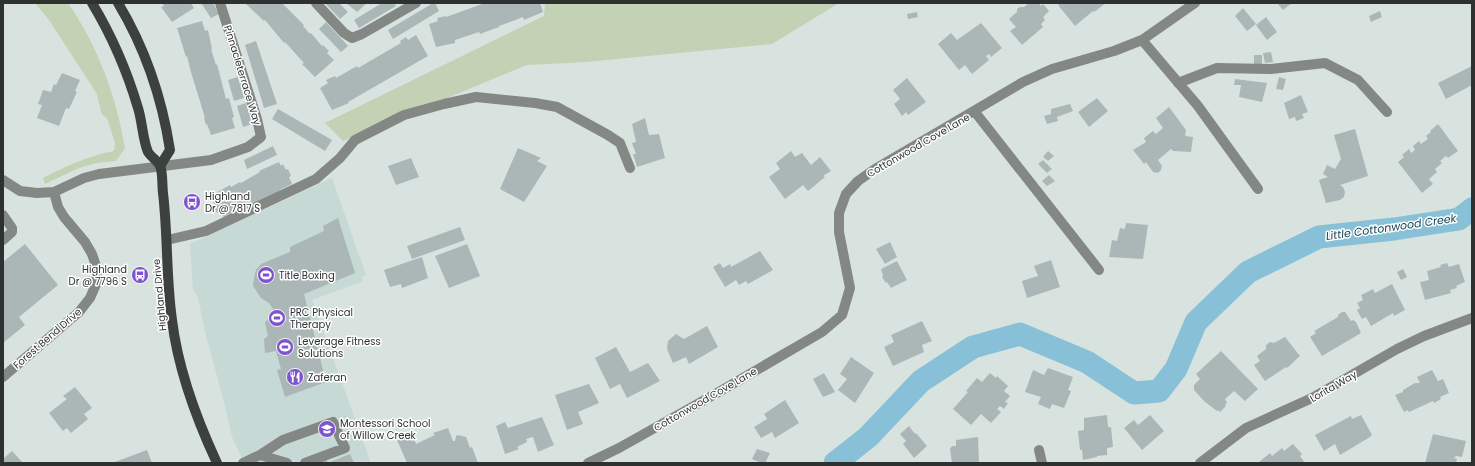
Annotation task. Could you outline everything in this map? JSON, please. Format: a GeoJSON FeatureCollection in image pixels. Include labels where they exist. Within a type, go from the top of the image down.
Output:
{"type":"FeatureCollection","features":[{"type":"Feature","properties":{"kind":"main road"},"geometry":{"type":"LineString","coordinates":[[92,3],[109,32],[123,63],[140,115],[148,152],[160,166],[170,150],[166,126],[148,65],[118,3]]}},
{"type":"Feature","properties":{"kind":"main road","name":"Highland Drive"},"geometry":{"type":"LineString","coordinates":[[160,166],[166,216],[172,320],[179,357],[202,428],[217,463]]}},
{"type":"Feature","properties":{"kind":"street","name":"Pinnacleterrace Way"},"geometry":{"type":"LineString","coordinates":[[160,166],[211,160],[248,147],[261,137],[257,119],[220,3]]}},
{"type":"Feature","properties":{"kind":"street"},"geometry":{"type":"LineString","coordinates":[[316,3],[344,33],[352,38],[362,34],[416,3]]}},
{"type":"Feature","properties":{"kind":"street","name":"Cottonwood Cove Lane"},"geometry":{"type":"LineString","coordinates":[[588,463],[619,448],[809,340],[822,332],[842,315],[850,288],[839,232],[840,213],[846,194],[858,181],[875,169],[976,112],[1023,82],[1052,69],[1114,51],[1142,40],[1195,3]]}},
{"type":"Feature","properties":{"kind":"street"},"geometry":{"type":"LineString","coordinates":[[1142,40],[1198,106],[1258,189]]}},
{"type":"Feature","properties":{"kind":"street"},"geometry":{"type":"LineString","coordinates":[[1178,83],[1217,68],[1271,69],[1325,63],[1358,80],[1387,112]]}},
{"type":"Feature","properties":{"kind":"street"},"geometry":{"type":"LineString","coordinates":[[167,240],[206,232],[316,179],[340,158],[355,140],[404,115],[476,97],[536,103],[558,107],[620,143],[630,168]]}},
{"type":"Feature","properties":{"kind":"street"},"geometry":{"type":"LineString","coordinates":[[976,112],[1099,270]]}},
{"type":"Feature","properties":{"kind":"street"},"geometry":{"type":"LineString","coordinates":[[4,183],[20,191],[37,193],[54,192],[84,178],[99,174],[160,166]]}},
{"type":"Feature","properties":{"kind":"street","name":"Forest Bend Drive"},"geometry":{"type":"LineString","coordinates":[[3,377],[79,312],[90,298],[97,282],[96,266],[92,254],[85,242],[64,218],[58,207],[54,192]]}},
{"type":"Feature","properties":{"kind":"street"},"geometry":{"type":"LineString","coordinates":[[3,215],[12,228],[12,232],[3,240]]}},
{"type":"Feature","properties":{"kind":"street","name":"Lorita Way"},"geometry":{"type":"LineString","coordinates":[[1200,463],[1246,428],[1312,398],[1417,339],[1472,318]]}},
{"type":"Feature","properties":{"kind":"street"},"geometry":{"type":"LineString","coordinates":[[243,463],[260,455],[283,440],[333,422],[345,448],[305,463]]}},
{"type":"Feature","properties":{"kind":"street"},"geometry":{"type":"LineString","coordinates":[[1039,450],[1042,463]]}},
{"type":"Feature","properties":{"kind":"street"},"geometry":{"type":"LineString","coordinates":[[260,455],[287,463]]}},
{"type":"Feature","properties":{"kind":"shaded area"},"geometry":{"type":"Polygon","coordinates":[[[332,178],[366,275],[362,277],[363,281],[312,300],[371,463],[244,463],[232,437],[205,332],[198,297],[193,290],[190,244],[332,178]]]}},
{"type":"Feature","properties":{"kind":"green space"},"geometry":{"type":"Polygon","coordinates":[[[35,3],[68,3],[79,19],[97,54],[111,91],[117,109],[125,148],[116,161],[97,163],[79,168],[45,184],[43,178],[60,169],[104,153],[114,151],[115,143],[107,118],[102,115],[97,94],[49,20],[35,3]]]}},
{"type":"Feature","properties":{"kind":"green space"},"geometry":{"type":"Polygon","coordinates":[[[545,3],[839,3],[772,44],[586,62],[527,65],[343,141],[325,123],[544,16],[545,3]]]}},
{"type":"Feature","properties":{"kind":"building"},"geometry":{"type":"Polygon","coordinates":[[[162,3],[191,3],[194,8],[172,22],[161,7],[164,6],[162,3]]]}},
{"type":"Feature","properties":{"kind":"building"},"geometry":{"type":"Polygon","coordinates":[[[201,3],[213,3],[219,14],[211,18],[201,3]]]}},
{"type":"Feature","properties":{"kind":"building"},"geometry":{"type":"Polygon","coordinates":[[[245,3],[282,3],[304,25],[303,26],[310,34],[311,33],[322,46],[323,45],[329,51],[327,53],[334,60],[315,77],[302,64],[304,63],[285,42],[284,43],[265,20],[264,21],[245,3]]]}},
{"type":"Feature","properties":{"kind":"building"},"geometry":{"type":"Polygon","coordinates":[[[325,3],[339,3],[348,12],[340,19],[325,3]]]}},
{"type":"Feature","properties":{"kind":"building"},"geometry":{"type":"Polygon","coordinates":[[[346,3],[367,3],[357,12],[346,3]]]}},
{"type":"Feature","properties":{"kind":"building"},"geometry":{"type":"Polygon","coordinates":[[[382,3],[394,3],[396,6],[359,28],[354,20],[382,3]]]}},
{"type":"Feature","properties":{"kind":"building"},"geometry":{"type":"Polygon","coordinates":[[[435,3],[439,11],[393,39],[388,30],[435,3]]]}},
{"type":"Feature","properties":{"kind":"building"},"geometry":{"type":"Polygon","coordinates":[[[485,3],[540,3],[543,12],[524,20],[523,17],[480,34],[479,32],[455,40],[455,43],[436,47],[429,24],[438,21],[437,18],[446,17],[485,3]]]}},
{"type":"Feature","properties":{"kind":"building"},"geometry":{"type":"Polygon","coordinates":[[[1029,3],[1039,3],[1041,6],[1043,4],[1049,11],[1043,17],[1045,20],[1041,24],[1043,27],[1022,45],[1010,31],[1016,27],[1009,19],[1017,12],[1017,9],[1024,7],[1029,3]]]}},
{"type":"Feature","properties":{"kind":"building"},"geometry":{"type":"Polygon","coordinates":[[[1061,3],[1106,3],[1094,12],[1093,11],[1075,26],[1058,5],[1061,3]]]}},
{"type":"Feature","properties":{"kind":"building"},"geometry":{"type":"Polygon","coordinates":[[[1277,3],[1292,3],[1283,10],[1277,3]]]}},
{"type":"Feature","properties":{"kind":"building"},"geometry":{"type":"Polygon","coordinates":[[[1243,8],[1256,24],[1247,31],[1235,16],[1243,8]]]}},
{"type":"Feature","properties":{"kind":"building"},"geometry":{"type":"Polygon","coordinates":[[[1380,11],[1382,17],[1371,22],[1369,16],[1380,11]]]}},
{"type":"Feature","properties":{"kind":"building"},"geometry":{"type":"Polygon","coordinates":[[[917,12],[918,17],[908,19],[907,14],[917,12]]]}},
{"type":"Feature","properties":{"kind":"building"},"geometry":{"type":"Polygon","coordinates":[[[1266,17],[1277,32],[1267,40],[1256,25],[1266,17]]]}},
{"type":"Feature","properties":{"kind":"building"},"geometry":{"type":"Polygon","coordinates":[[[202,21],[205,31],[208,30],[211,49],[216,65],[217,64],[226,99],[229,98],[235,128],[211,135],[207,124],[206,125],[187,56],[186,57],[177,28],[202,21]]]}},
{"type":"Feature","properties":{"kind":"building"},"geometry":{"type":"Polygon","coordinates":[[[326,22],[348,46],[341,52],[319,29],[326,22]]]}},
{"type":"Feature","properties":{"kind":"building"},"geometry":{"type":"Polygon","coordinates":[[[981,23],[1002,48],[991,57],[989,54],[986,56],[989,60],[972,74],[965,65],[959,70],[938,44],[951,33],[957,40],[981,23]]]}},
{"type":"Feature","properties":{"kind":"building"},"geometry":{"type":"Polygon","coordinates":[[[416,35],[428,56],[348,102],[349,103],[332,110],[320,88],[328,83],[326,80],[335,76],[336,78],[357,66],[358,68],[401,43],[400,41],[406,37],[408,40],[416,35]]]}},
{"type":"Feature","properties":{"kind":"building"},"geometry":{"type":"Polygon","coordinates":[[[256,41],[277,104],[264,108],[245,45],[256,41]]]}},
{"type":"Feature","properties":{"kind":"building"},"geometry":{"type":"Polygon","coordinates":[[[1271,52],[1273,62],[1265,63],[1263,53],[1271,52]]]}},
{"type":"Feature","properties":{"kind":"building"},"geometry":{"type":"Polygon","coordinates":[[[1254,55],[1262,55],[1262,65],[1254,65],[1254,55]]]}},
{"type":"Feature","properties":{"kind":"building"},"geometry":{"type":"Polygon","coordinates":[[[1472,66],[1472,85],[1446,99],[1438,83],[1472,66]]]}},
{"type":"Feature","properties":{"kind":"building"},"geometry":{"type":"Polygon","coordinates":[[[62,73],[80,80],[75,91],[77,92],[69,109],[66,108],[59,126],[37,118],[42,105],[38,104],[43,90],[51,92],[54,84],[56,85],[62,73]]]}},
{"type":"Feature","properties":{"kind":"building"},"geometry":{"type":"Polygon","coordinates":[[[238,77],[244,98],[234,101],[228,80],[238,77]]]}},
{"type":"Feature","properties":{"kind":"building"},"geometry":{"type":"Polygon","coordinates":[[[1279,77],[1286,79],[1283,90],[1276,89],[1279,77]]]}},
{"type":"Feature","properties":{"kind":"building"},"geometry":{"type":"Polygon","coordinates":[[[907,78],[926,102],[908,115],[906,112],[902,116],[894,104],[900,99],[893,90],[907,78]]]}},
{"type":"Feature","properties":{"kind":"building"},"geometry":{"type":"Polygon","coordinates":[[[1235,79],[1267,83],[1262,102],[1239,97],[1241,85],[1234,85],[1235,79]]]}},
{"type":"Feature","properties":{"kind":"building"},"geometry":{"type":"Polygon","coordinates":[[[1301,95],[1308,112],[1302,114],[1304,118],[1296,121],[1295,117],[1289,119],[1284,103],[1301,95]]]}},
{"type":"Feature","properties":{"kind":"building"},"geometry":{"type":"Polygon","coordinates":[[[1097,98],[1108,111],[1089,127],[1078,112],[1097,98]]]}},
{"type":"Feature","properties":{"kind":"building"},"geometry":{"type":"Polygon","coordinates":[[[246,103],[252,124],[243,127],[237,106],[246,103]]]}},
{"type":"Feature","properties":{"kind":"building"},"geometry":{"type":"Polygon","coordinates":[[[1070,104],[1073,111],[1057,117],[1058,121],[1047,124],[1044,116],[1051,114],[1051,109],[1070,104]]]}},
{"type":"Feature","properties":{"kind":"building"},"geometry":{"type":"Polygon","coordinates":[[[1169,107],[1186,130],[1185,136],[1193,137],[1191,152],[1173,151],[1171,149],[1158,160],[1162,166],[1161,170],[1158,173],[1153,172],[1146,162],[1144,164],[1133,150],[1146,142],[1144,138],[1153,131],[1156,134],[1163,128],[1156,118],[1169,107]]]}},
{"type":"Feature","properties":{"kind":"building"},"geometry":{"type":"Polygon","coordinates":[[[278,109],[332,140],[325,151],[272,119],[278,109]]]}},
{"type":"Feature","properties":{"kind":"building"},"geometry":{"type":"Polygon","coordinates":[[[645,118],[649,135],[659,134],[665,158],[637,167],[633,154],[636,154],[632,143],[636,142],[632,124],[645,118]]]}},
{"type":"Feature","properties":{"kind":"building"},"geometry":{"type":"Polygon","coordinates":[[[1438,124],[1458,151],[1448,158],[1446,156],[1440,161],[1442,163],[1435,169],[1437,172],[1429,179],[1433,184],[1422,193],[1398,162],[1404,157],[1402,155],[1409,149],[1411,153],[1415,150],[1413,146],[1419,141],[1421,144],[1428,139],[1426,136],[1438,124]]]}},
{"type":"Feature","properties":{"kind":"building"},"geometry":{"type":"Polygon","coordinates":[[[1355,129],[1368,176],[1340,185],[1343,187],[1345,192],[1344,197],[1340,200],[1326,203],[1319,180],[1328,177],[1323,174],[1327,165],[1335,169],[1341,159],[1334,135],[1355,129]]]}},
{"type":"Feature","properties":{"kind":"building"},"geometry":{"type":"Polygon","coordinates":[[[273,146],[277,155],[247,169],[244,160],[273,146]]]}},
{"type":"Feature","properties":{"kind":"building"},"geometry":{"type":"Polygon","coordinates":[[[518,148],[541,158],[537,161],[547,166],[524,202],[500,189],[518,148]]]}},
{"type":"Feature","properties":{"kind":"building"},"geometry":{"type":"Polygon","coordinates":[[[791,151],[795,157],[802,153],[811,165],[820,157],[831,171],[823,176],[825,177],[808,191],[803,185],[785,199],[769,177],[780,169],[776,163],[791,151]]]}},
{"type":"Feature","properties":{"kind":"building"},"geometry":{"type":"Polygon","coordinates":[[[1048,151],[1054,156],[1048,161],[1043,157],[1048,151]]]}},
{"type":"Feature","properties":{"kind":"building"},"geometry":{"type":"Polygon","coordinates":[[[411,158],[419,177],[396,185],[388,166],[411,158]]]}},
{"type":"Feature","properties":{"kind":"building"},"geometry":{"type":"Polygon","coordinates":[[[1043,160],[1052,169],[1047,173],[1038,164],[1043,160]]]}},
{"type":"Feature","properties":{"kind":"building"},"geometry":{"type":"Polygon","coordinates":[[[279,162],[281,166],[283,164],[286,170],[288,169],[292,184],[224,218],[221,211],[217,213],[213,206],[215,205],[212,200],[214,199],[212,195],[230,185],[231,187],[240,182],[241,183],[260,172],[259,171],[279,162]]]}},
{"type":"Feature","properties":{"kind":"building"},"geometry":{"type":"Polygon","coordinates":[[[1049,175],[1055,181],[1047,186],[1042,181],[1049,175]]]}},
{"type":"Feature","properties":{"kind":"building"},"geometry":{"type":"Polygon","coordinates":[[[338,218],[355,273],[304,294],[326,382],[285,397],[277,370],[281,369],[276,351],[265,353],[264,339],[268,336],[265,322],[270,317],[273,309],[269,303],[261,298],[253,286],[256,270],[261,264],[290,252],[290,247],[324,231],[323,226],[338,218]]]}},
{"type":"Feature","properties":{"kind":"building"},"geometry":{"type":"Polygon","coordinates":[[[1126,223],[1148,225],[1143,259],[1109,257],[1112,240],[1117,241],[1120,228],[1125,229],[1126,223]]]}},
{"type":"Feature","properties":{"kind":"building"},"geometry":{"type":"Polygon","coordinates":[[[460,227],[465,240],[412,259],[407,246],[460,227]]]}},
{"type":"Feature","properties":{"kind":"building"},"geometry":{"type":"Polygon","coordinates":[[[890,242],[897,257],[885,264],[876,249],[890,242]]]}},
{"type":"Feature","properties":{"kind":"building"},"geometry":{"type":"Polygon","coordinates":[[[25,244],[58,285],[19,317],[25,325],[3,343],[3,262],[25,244]]]}},
{"type":"Feature","properties":{"kind":"building"},"geometry":{"type":"Polygon","coordinates":[[[467,244],[480,276],[449,288],[435,256],[467,244]]]}},
{"type":"Feature","properties":{"kind":"building"},"geometry":{"type":"Polygon","coordinates":[[[760,251],[773,270],[748,284],[746,281],[739,285],[736,280],[725,287],[713,267],[720,263],[723,268],[730,264],[731,267],[760,251]]]}},
{"type":"Feature","properties":{"kind":"building"},"geometry":{"type":"Polygon","coordinates":[[[422,257],[428,278],[402,288],[401,284],[390,287],[384,270],[422,257]]]}},
{"type":"Feature","properties":{"kind":"building"},"geometry":{"type":"Polygon","coordinates":[[[1051,260],[1060,287],[1027,298],[1022,281],[1038,276],[1034,266],[1051,260]]]}},
{"type":"Feature","properties":{"kind":"building"},"geometry":{"type":"Polygon","coordinates":[[[897,261],[907,280],[891,288],[882,277],[881,269],[897,261]]]}},
{"type":"Feature","properties":{"kind":"building"},"geometry":{"type":"Polygon","coordinates":[[[1447,263],[1449,267],[1459,264],[1465,282],[1456,286],[1457,288],[1450,290],[1451,293],[1425,300],[1420,282],[1429,280],[1427,271],[1441,267],[1440,265],[1447,263]]]}},
{"type":"Feature","properties":{"kind":"building"},"geometry":{"type":"Polygon","coordinates":[[[1403,269],[1407,277],[1401,280],[1397,272],[1403,269]]]}},
{"type":"Feature","properties":{"kind":"building"},"geometry":{"type":"Polygon","coordinates":[[[1392,284],[1405,310],[1394,316],[1393,313],[1371,326],[1366,317],[1362,319],[1357,310],[1360,308],[1357,303],[1363,300],[1361,295],[1373,289],[1375,293],[1392,284]]]}},
{"type":"Feature","properties":{"kind":"building"},"geometry":{"type":"Polygon","coordinates":[[[1345,312],[1351,321],[1353,320],[1356,322],[1361,333],[1322,356],[1310,337],[1316,333],[1314,331],[1338,317],[1338,315],[1345,312]]]}},
{"type":"Feature","properties":{"kind":"building"},"geometry":{"type":"Polygon","coordinates":[[[922,321],[932,341],[922,345],[924,352],[893,366],[884,347],[894,342],[891,335],[922,321]]]}},
{"type":"Feature","properties":{"kind":"building"},"geometry":{"type":"Polygon","coordinates":[[[707,326],[718,347],[689,364],[686,357],[673,363],[667,349],[668,341],[676,334],[684,339],[707,326]]]}},
{"type":"Feature","properties":{"kind":"building"},"geometry":{"type":"Polygon","coordinates":[[[1285,337],[1300,356],[1287,368],[1286,367],[1265,381],[1254,365],[1260,361],[1257,356],[1266,349],[1266,345],[1270,342],[1274,343],[1285,337]]]}},
{"type":"Feature","properties":{"kind":"building"},"geometry":{"type":"Polygon","coordinates":[[[616,347],[630,372],[648,363],[660,381],[627,398],[620,384],[610,389],[595,358],[616,347]]]}},
{"type":"Feature","properties":{"kind":"building"},"geometry":{"type":"Polygon","coordinates":[[[1221,351],[1258,389],[1245,401],[1234,391],[1225,399],[1227,403],[1225,405],[1226,406],[1220,412],[1204,401],[1194,390],[1194,385],[1200,379],[1196,374],[1221,351]]]}},
{"type":"Feature","properties":{"kind":"building"},"geometry":{"type":"Polygon","coordinates":[[[851,357],[874,373],[855,403],[838,390],[847,379],[840,374],[851,357]]]}},
{"type":"Feature","properties":{"kind":"building"},"geometry":{"type":"Polygon","coordinates":[[[1048,368],[1073,377],[1068,390],[1071,391],[1064,408],[1052,404],[1050,409],[1038,404],[1041,397],[1025,392],[1033,370],[1044,375],[1048,368]]]}},
{"type":"Feature","properties":{"kind":"building"},"geometry":{"type":"Polygon","coordinates":[[[1432,370],[1438,381],[1443,379],[1449,393],[1440,397],[1441,399],[1434,403],[1433,401],[1409,412],[1408,410],[1404,412],[1395,395],[1403,392],[1403,390],[1415,383],[1420,383],[1417,377],[1432,370]]]}},
{"type":"Feature","properties":{"kind":"building"},"geometry":{"type":"Polygon","coordinates":[[[824,373],[835,392],[823,397],[813,379],[824,373]]]}},
{"type":"Feature","properties":{"kind":"building"},"geometry":{"type":"Polygon","coordinates":[[[990,373],[996,378],[997,376],[1008,386],[1004,391],[1010,396],[1005,402],[1008,403],[1004,409],[1000,406],[997,409],[1001,412],[991,423],[981,414],[971,425],[953,409],[968,392],[966,391],[977,378],[982,382],[990,373]]]}},
{"type":"Feature","properties":{"kind":"building"},"geometry":{"type":"Polygon","coordinates":[[[589,384],[599,403],[578,412],[583,424],[567,430],[555,395],[589,384]]]}},
{"type":"Feature","properties":{"kind":"building"},"geometry":{"type":"Polygon","coordinates":[[[75,387],[92,408],[84,414],[88,419],[71,433],[67,428],[63,431],[49,413],[67,399],[63,396],[75,387]]]}},
{"type":"Feature","properties":{"kind":"building"},"geometry":{"type":"Polygon","coordinates":[[[785,400],[799,423],[775,438],[772,432],[761,438],[754,427],[767,419],[764,414],[785,400]]]}},
{"type":"Feature","properties":{"kind":"building"},"geometry":{"type":"Polygon","coordinates":[[[1107,415],[1108,427],[1111,427],[1113,447],[1107,448],[1107,455],[1083,460],[1082,450],[1080,450],[1078,431],[1084,430],[1084,418],[1107,415]]]}},
{"type":"Feature","properties":{"kind":"building"},"geometry":{"type":"Polygon","coordinates":[[[1150,415],[1164,431],[1142,450],[1124,428],[1134,420],[1138,425],[1150,415]]]}},
{"type":"Feature","properties":{"kind":"building"},"geometry":{"type":"Polygon","coordinates":[[[1361,415],[1372,435],[1370,437],[1340,455],[1335,444],[1324,451],[1315,435],[1351,416],[1352,419],[1361,415]]]}},
{"type":"Feature","properties":{"kind":"building"},"geometry":{"type":"Polygon","coordinates":[[[542,417],[554,445],[538,452],[533,437],[526,439],[527,442],[517,447],[519,449],[505,454],[496,426],[505,422],[508,428],[542,417]]]}},
{"type":"Feature","properties":{"kind":"building"},"geometry":{"type":"Polygon","coordinates":[[[909,426],[927,446],[914,458],[903,444],[906,441],[900,434],[909,426]]]}},
{"type":"Feature","properties":{"kind":"building"},"geometry":{"type":"Polygon","coordinates":[[[448,428],[453,441],[455,441],[456,436],[458,435],[466,437],[470,448],[472,447],[478,463],[407,463],[397,440],[413,435],[416,444],[435,435],[433,433],[448,428]]]}},
{"type":"Feature","properties":{"kind":"building"},"geometry":{"type":"Polygon","coordinates":[[[1433,434],[1466,441],[1462,457],[1456,456],[1454,458],[1457,459],[1456,463],[1425,463],[1433,434]]]}},
{"type":"Feature","properties":{"kind":"building"},"geometry":{"type":"Polygon","coordinates":[[[978,437],[979,463],[952,463],[950,449],[952,446],[956,446],[956,440],[978,437]]]}},
{"type":"Feature","properties":{"kind":"building"},"geometry":{"type":"Polygon","coordinates":[[[1293,444],[1302,454],[1300,456],[1305,463],[1258,463],[1270,453],[1272,456],[1282,448],[1284,451],[1293,444]]]}},
{"type":"Feature","properties":{"kind":"building"},"geometry":{"type":"Polygon","coordinates":[[[757,449],[770,453],[765,463],[752,459],[757,449]]]}},
{"type":"Feature","properties":{"kind":"building"},"geometry":{"type":"Polygon","coordinates":[[[147,450],[152,463],[112,463],[147,450]]]}},
{"type":"Feature","properties":{"kind":"building"},"geometry":{"type":"Polygon","coordinates":[[[12,451],[23,463],[3,463],[3,459],[12,451]]]}},
{"type":"Feature","properties":{"kind":"building"},"geometry":{"type":"Polygon","coordinates":[[[350,454],[354,463],[328,463],[350,454]]]}},
{"type":"Feature","properties":{"kind":"building"},"geometry":{"type":"Polygon","coordinates":[[[326,458],[328,463],[313,463],[326,458]]]}},
{"type":"Feature","properties":{"kind":"waterway","name":"Little Cottonwood Creek"},"geometry":{"type":"LineString","coordinates":[[835,463],[868,437],[921,381],[973,347],[1020,334],[1087,362],[1134,393],[1159,391],[1176,369],[1196,322],[1248,272],[1319,237],[1394,229],[1459,219],[1472,209]]}},
{"type":"Feature","properties":{"kind":"place","name":"Highland Dr @ 7817 S"},"geometry":{"type":"Point","coordinates":[192,202]}},
{"type":"Feature","properties":{"kind":"place","name":"Highland Dr @ 7796 S"},"geometry":{"type":"Point","coordinates":[140,275]}},
{"type":"Feature","properties":{"kind":"place","name":"Title Boxing"},"geometry":{"type":"Point","coordinates":[266,275]}},
{"type":"Feature","properties":{"kind":"place","name":"PRC Physical Therapy"},"geometry":{"type":"Point","coordinates":[277,318]}},
{"type":"Feature","properties":{"kind":"place","name":"Leverage Fitness Solutions"},"geometry":{"type":"Point","coordinates":[285,347]}},
{"type":"Feature","properties":{"kind":"place","name":"Zaferan"},"geometry":{"type":"Point","coordinates":[295,377]}},
{"type":"Feature","properties":{"kind":"place","name":"Montessori School of Willow Creek"},"geometry":{"type":"Point","coordinates":[327,429]}}]}
